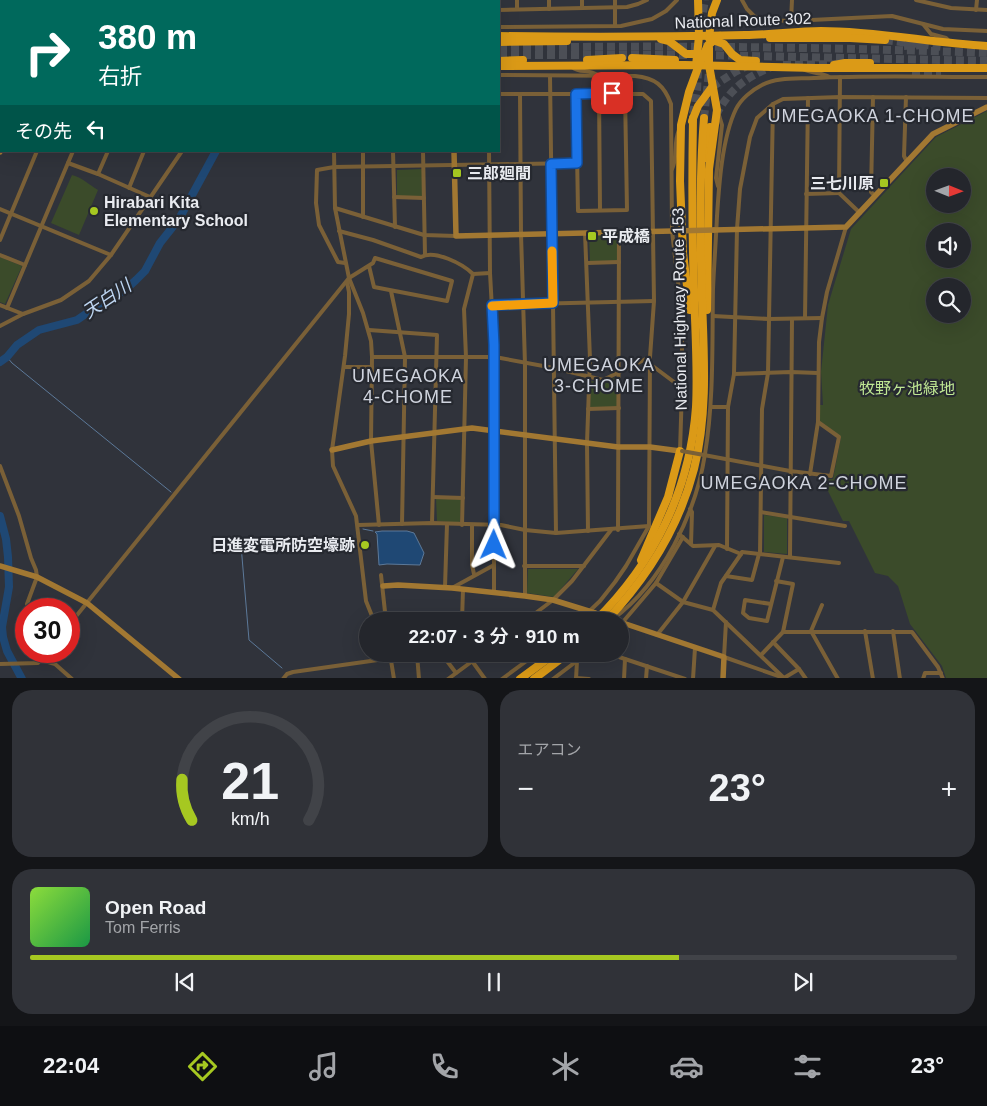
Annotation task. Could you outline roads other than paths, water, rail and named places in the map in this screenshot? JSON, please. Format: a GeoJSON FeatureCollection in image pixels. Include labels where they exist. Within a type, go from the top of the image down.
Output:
{"type":"FeatureCollection","features":[{"type":"Feature","properties":{"kind":"highway"},"geometry":{"type":"LineString","coordinates":[[698,0],[701,55],[709,65]]}},
{"type":"Feature","properties":{"kind":"highway"},"geometry":{"type":"LineString","coordinates":[[700,353],[706,332],[709,169],[717,110],[709,65],[712,14],[717,0]]}},
{"type":"Feature","properties":{"kind":"highway","name":"National Route 302"},"geometry":{"type":"LineString","coordinates":[[500,36],[646,38],[699,36],[712,39],[820,31],[886,34],[987,46]]}},
{"type":"Feature","properties":{"kind":"highway"},"geometry":{"type":"LineString","coordinates":[[748,35],[780,39],[818,37],[885,40]]}},
{"type":"Feature","properties":{"kind":"highway"},"geometry":{"type":"LineString","coordinates":[[500,42],[556,42],[580,40],[592,36]]}},
{"type":"Feature","properties":{"kind":"highway"},"geometry":{"type":"LineString","coordinates":[[646,38],[670,41],[686,54],[701,55]]}},
{"type":"Feature","properties":{"kind":"highway"},"geometry":{"type":"LineString","coordinates":[[700,353],[692,334],[682,236],[680,144],[683,114],[694,78],[693,65],[712,39]]}},
{"type":"Feature","properties":{"kind":"highway"},"geometry":{"type":"LineString","coordinates":[[712,39],[724,44],[740,60],[784,64],[800,68]]}},
{"type":"Feature","properties":{"kind":"highway"},"geometry":{"type":"LineString","coordinates":[[970,45],[987,51]]}},
{"type":"Feature","properties":{"kind":"highway"},"geometry":{"type":"LineString","coordinates":[[500,61],[626,58],[679,60],[693,65]]}},
{"type":"Feature","properties":{"kind":"highway"},"geometry":{"type":"LineString","coordinates":[[815,68],[846,63],[960,64]]}},
{"type":"Feature","properties":{"kind":"highway"},"geometry":{"type":"LineString","coordinates":[[500,66],[709,65],[800,68],[987,68]]}},
{"type":"Feature","properties":{"kind":"highway"},"geometry":{"type":"LineString","coordinates":[[689,300],[687,138],[692,118],[698,106],[713,86],[717,74],[723,70],[769,70],[780,66]]}},
{"type":"Feature","properties":{"kind":"highway","name":"National Highway Route 153"},"geometry":{"type":"LineString","coordinates":[[616,612],[657,557],[671,532],[686,497],[698,450],[703,403],[691,186],[693,118]]}},
{"type":"Feature","properties":{"kind":"highway","name":"National Highway Route 153"},"geometry":{"type":"LineString","coordinates":[[596,612],[635,576],[663,532],[682,484],[690,454],[700,353],[700,206],[704,118]]}},
{"type":"Feature","properties":{"kind":"highway"},"geometry":{"type":"LineString","coordinates":[[701,275],[703,259],[704,174],[712,123]]}},
{"type":"Feature","properties":{"kind":"highway"},"geometry":{"type":"LineString","coordinates":[[635,576],[668,497],[681,451]]}},
{"type":"Feature","properties":{"kind":"highway"},"geometry":{"type":"LineString","coordinates":[[520,678],[543,662]]}},
{"type":"Feature","properties":{"kind":"highway"},"geometry":{"type":"LineString","coordinates":[[534,678],[556,662]]}},
{"type":"Feature","properties":{"kind":"street"},"geometry":{"type":"LineString","coordinates":[[517,0],[517,9]]}},
{"type":"Feature","properties":{"kind":"street"},"geometry":{"type":"LineString","coordinates":[[549,0],[550,8]]}},
{"type":"Feature","properties":{"kind":"street"},"geometry":{"type":"LineString","coordinates":[[582,0],[582,8]]}},
{"type":"Feature","properties":{"kind":"street"},"geometry":{"type":"LineString","coordinates":[[614,0],[615,26]]}},
{"type":"Feature","properties":{"kind":"street"},"geometry":{"type":"LineString","coordinates":[[500,10],[615,7],[638,4],[646,0]]}},
{"type":"Feature","properties":{"kind":"street"},"geometry":{"type":"LineString","coordinates":[[500,27],[615,26],[652,19],[666,11],[677,0]]}},
{"type":"Feature","properties":{"kind":"street"},"geometry":{"type":"LineString","coordinates":[[742,0],[754,16],[764,20],[791,21],[892,16],[943,29],[987,32]]}},
{"type":"Feature","properties":{"kind":"street"},"geometry":{"type":"LineString","coordinates":[[791,21],[792,0]]}},
{"type":"Feature","properties":{"kind":"street"},"geometry":{"type":"LineString","coordinates":[[916,0],[944,6],[987,10]]}},
{"type":"Feature","properties":{"kind":"street"},"geometry":{"type":"LineString","coordinates":[[944,0],[944,6]]}},
{"type":"Feature","properties":{"kind":"street"},"geometry":{"type":"LineString","coordinates":[[976,10],[977,0]]}},
{"type":"Feature","properties":{"kind":"street"},"geometry":{"type":"LineString","coordinates":[[923,24],[931,34],[946,38],[951,43]]}},
{"type":"Feature","properties":{"kind":"street"},"geometry":{"type":"LineString","coordinates":[[568,65],[577,70],[592,71],[600,76]]}},
{"type":"Feature","properties":{"kind":"street"},"geometry":{"type":"LineString","coordinates":[[800,68],[812,74],[825,74],[829,77]]}},
{"type":"Feature","properties":{"kind":"street"},"geometry":{"type":"LineString","coordinates":[[500,75],[646,77],[659,84],[667,93],[671,104],[672,231],[682,317],[681,451]]}},
{"type":"Feature","properties":{"kind":"street"},"geometry":{"type":"LineString","coordinates":[[550,76],[556,532]]}},
{"type":"Feature","properties":{"kind":"street"},"geometry":{"type":"LineString","coordinates":[[629,613],[656,583],[681,536],[704,455],[712,407],[715,230],[719,188],[728,137],[734,115],[741,101],[752,91],[771,81],[829,77],[987,77]]}},
{"type":"Feature","properties":{"kind":"street"},"geometry":{"type":"LineString","coordinates":[[839,193],[840,77]]}},
{"type":"Feature","properties":{"kind":"street"},"geometry":{"type":"LineString","coordinates":[[599,93],[600,210]]}},
{"type":"Feature","properties":{"kind":"street"},"geometry":{"type":"LineString","coordinates":[[576,94],[578,211],[627,210],[625,93]]}},
{"type":"Feature","properties":{"kind":"street"},"geometry":{"type":"LineString","coordinates":[[500,94],[625,93],[643,94],[651,101],[654,301],[650,357],[649,526],[626,566],[600,601],[594,612]]}},
{"type":"Feature","properties":{"kind":"street"},"geometry":{"type":"LineString","coordinates":[[520,94],[526,435],[525,596]]}},
{"type":"Feature","properties":{"kind":"street"},"geometry":{"type":"LineString","coordinates":[[727,549],[728,408],[734,374],[737,230],[740,189],[750,137],[757,118],[773,104],[783,99],[840,97],[987,98]]}},
{"type":"Feature","properties":{"kind":"street"},"geometry":{"type":"LineString","coordinates":[[873,97],[871,192],[875,196]]}},
{"type":"Feature","properties":{"kind":"street"},"geometry":{"type":"LineString","coordinates":[[906,97],[904,156],[907,162]]}},
{"type":"Feature","properties":{"kind":"street"},"geometry":{"type":"LineString","coordinates":[[805,318],[808,98]]}},
{"type":"Feature","properties":{"kind":"street"},"geometry":{"type":"LineString","coordinates":[[726,576],[752,580],[760,554],[762,409],[768,373],[773,104]]}},
{"type":"Feature","properties":{"kind":"street"},"geometry":{"type":"LineString","coordinates":[[810,474],[818,422],[818,373],[822,318],[827,292],[846,227],[933,134],[987,107]]}},
{"type":"Feature","properties":{"kind":"street"},"geometry":{"type":"LineString","coordinates":[[717,110],[722,125],[716,178],[719,188]]}},
{"type":"Feature","properties":{"kind":"street"},"geometry":{"type":"LineString","coordinates":[[671,172],[675,164],[676,137],[681,125]]}},
{"type":"Feature","properties":{"kind":"street"},"geometry":{"type":"LineString","coordinates":[[0,240],[37,152]]}},
{"type":"Feature","properties":{"kind":"street"},"geometry":{"type":"LineString","coordinates":[[7,308],[73,152]]}},
{"type":"Feature","properties":{"kind":"street"},"geometry":{"type":"LineString","coordinates":[[98,174],[108,152]]}},
{"type":"Feature","properties":{"kind":"street"},"geometry":{"type":"LineString","coordinates":[[129,188],[144,152]]}},
{"type":"Feature","properties":{"kind":"street"},"geometry":{"type":"LineString","coordinates":[[0,326],[23,314],[61,300],[76,291],[101,268],[181,152]]}},
{"type":"Feature","properties":{"kind":"street"},"geometry":{"type":"LineString","coordinates":[[334,152],[334,208],[346,263],[349,314],[344,367],[332,450],[333,466],[351,504],[358,526],[366,601],[370,612]]}},
{"type":"Feature","properties":{"kind":"street"},"geometry":{"type":"LineString","coordinates":[[363,152],[363,218]]}},
{"type":"Feature","properties":{"kind":"street"},"geometry":{"type":"LineString","coordinates":[[393,152],[395,227]]}},
{"type":"Feature","properties":{"kind":"street"},"geometry":{"type":"LineString","coordinates":[[423,152],[425,255]]}},
{"type":"Feature","properties":{"kind":"street"},"geometry":{"type":"LineString","coordinates":[[454,152],[456,236]]}},
{"type":"Feature","properties":{"kind":"street"},"geometry":{"type":"LineString","coordinates":[[489,152],[490,273],[494,358],[494,593]]}},
{"type":"Feature","properties":{"kind":"street"},"geometry":{"type":"LineString","coordinates":[[346,263],[338,262],[319,225],[316,203],[317,170],[334,167],[577,163]]}},
{"type":"Feature","properties":{"kind":"street"},"geometry":{"type":"LineString","coordinates":[[68,164],[98,174],[150,197]]}},
{"type":"Feature","properties":{"kind":"street"},"geometry":{"type":"LineString","coordinates":[[806,194],[839,193],[860,213]]}},
{"type":"Feature","properties":{"kind":"street"},"geometry":{"type":"LineString","coordinates":[[394,198],[424,198]]}},
{"type":"Feature","properties":{"kind":"street"},"geometry":{"type":"LineString","coordinates":[[334,208],[424,235],[456,236],[846,227]]}},
{"type":"Feature","properties":{"kind":"street"},"geometry":{"type":"LineString","coordinates":[[0,209],[111,255]]}},
{"type":"Feature","properties":{"kind":"street"},"geometry":{"type":"LineString","coordinates":[[339,231],[373,240],[421,257],[435,255],[461,264],[473,274],[490,273]]}},
{"type":"Feature","properties":{"kind":"street"},"geometry":{"type":"LineString","coordinates":[[618,530],[620,232]]}},
{"type":"Feature","properties":{"kind":"street"},"geometry":{"type":"LineString","coordinates":[[585,233],[590,377],[587,443],[588,531]]}},
{"type":"Feature","properties":{"kind":"street"},"geometry":{"type":"LineString","coordinates":[[0,255],[25,265]]}},
{"type":"Feature","properties":{"kind":"street"},"geometry":{"type":"LineString","coordinates":[[80,611],[348,280],[369,266],[374,263],[375,258],[452,281],[446,301],[374,287],[369,266]]}},
{"type":"Feature","properties":{"kind":"street"},"geometry":{"type":"LineString","coordinates":[[587,263],[619,262]]}},
{"type":"Feature","properties":{"kind":"street"},"geometry":{"type":"LineString","coordinates":[[462,525],[466,358],[464,309],[473,274]]}},
{"type":"Feature","properties":{"kind":"street"},"geometry":{"type":"LineString","coordinates":[[348,280],[369,330],[372,357],[370,441],[379,525]]}},
{"type":"Feature","properties":{"kind":"street"},"geometry":{"type":"LineString","coordinates":[[391,291],[405,357],[402,524]]}},
{"type":"Feature","properties":{"kind":"street"},"geometry":{"type":"LineString","coordinates":[[492,305],[654,301]]}},
{"type":"Feature","properties":{"kind":"street"},"geometry":{"type":"LineString","coordinates":[[0,305],[23,314]]}},
{"type":"Feature","properties":{"kind":"street"},"geometry":{"type":"LineString","coordinates":[[713,316],[769,319],[822,318]]}},
{"type":"Feature","properties":{"kind":"street"},"geometry":{"type":"LineString","coordinates":[[790,557],[792,319]]}},
{"type":"Feature","properties":{"kind":"street"},"geometry":{"type":"LineString","coordinates":[[369,330],[437,336],[432,523]]}},
{"type":"Feature","properties":{"kind":"street"},"geometry":{"type":"LineString","coordinates":[[372,357],[494,358],[554,368],[603,380],[650,357]]}},
{"type":"Feature","properties":{"kind":"street"},"geometry":{"type":"LineString","coordinates":[[650,364],[682,388]]}},
{"type":"Feature","properties":{"kind":"street"},"geometry":{"type":"LineString","coordinates":[[344,367],[372,367]]}},
{"type":"Feature","properties":{"kind":"street"},"geometry":{"type":"LineString","coordinates":[[734,374],[818,373]]}},
{"type":"Feature","properties":{"kind":"street"},"geometry":{"type":"LineString","coordinates":[[712,407],[728,408]]}},
{"type":"Feature","properties":{"kind":"street"},"geometry":{"type":"LineString","coordinates":[[588,409],[619,408]]}},
{"type":"Feature","properties":{"kind":"street"},"geometry":{"type":"LineString","coordinates":[[332,450],[370,441],[464,428],[618,447],[681,451],[790,471],[831,476],[839,437],[818,422]]}},
{"type":"Feature","properties":{"kind":"street"},"geometry":{"type":"LineString","coordinates":[[0,466],[19,516],[37,577],[29,598]]}},
{"type":"Feature","properties":{"kind":"street"},"geometry":{"type":"LineString","coordinates":[[433,498],[463,498]]}},
{"type":"Feature","properties":{"kind":"street"},"geometry":{"type":"LineString","coordinates":[[690,509],[692,512],[691,544]]}},
{"type":"Feature","properties":{"kind":"street"},"geometry":{"type":"LineString","coordinates":[[761,512],[846,526]]}},
{"type":"Feature","properties":{"kind":"street"},"geometry":{"type":"LineString","coordinates":[[358,526],[432,523],[501,525],[525,530],[556,532],[618,530],[649,526]]}},
{"type":"Feature","properties":{"kind":"street"},"geometry":{"type":"LineString","coordinates":[[447,524],[448,587]]}},
{"type":"Feature","properties":{"kind":"street"},"geometry":{"type":"LineString","coordinates":[[472,525],[472,565],[474,574]]}},
{"type":"Feature","properties":{"kind":"street"},"geometry":{"type":"LineString","coordinates":[[537,612],[553,600],[584,566],[611,530]]}},
{"type":"Feature","properties":{"kind":"street"},"geometry":{"type":"LineString","coordinates":[[620,612],[635,600],[653,578],[681,536]]}},
{"type":"Feature","properties":{"kind":"street"},"geometry":{"type":"LineString","coordinates":[[681,536],[693,546],[719,545],[741,554]]}},
{"type":"Feature","properties":{"kind":"street"},"geometry":{"type":"LineString","coordinates":[[657,635],[683,602],[716,546]]}},
{"type":"Feature","properties":{"kind":"street"},"geometry":{"type":"LineString","coordinates":[[713,610],[721,583],[742,552],[839,563]]}},
{"type":"Feature","properties":{"kind":"street"},"geometry":{"type":"LineString","coordinates":[[771,604],[745,600],[743,613],[749,618],[767,621],[783,557]]}},
{"type":"Feature","properties":{"kind":"street"},"geometry":{"type":"LineString","coordinates":[[448,587],[494,565]]}},
{"type":"Feature","properties":{"kind":"street"},"geometry":{"type":"LineString","coordinates":[[0,566],[37,577],[87,602],[179,678]]}},
{"type":"Feature","properties":{"kind":"street"},"geometry":{"type":"LineString","coordinates":[[524,566],[584,566]]}},
{"type":"Feature","properties":{"kind":"street"},"geometry":{"type":"LineString","coordinates":[[381,575],[385,612]]}},
{"type":"Feature","properties":{"kind":"street"},"geometry":{"type":"LineString","coordinates":[[761,655],[783,632],[793,584],[776,582]]}},
{"type":"Feature","properties":{"kind":"street"},"geometry":{"type":"LineString","coordinates":[[656,583],[683,602],[713,610],[785,678]]}},
{"type":"Feature","properties":{"kind":"street"},"geometry":{"type":"LineString","coordinates":[[383,586],[448,587],[525,596],[553,600],[585,612]]}},
{"type":"Feature","properties":{"kind":"street"},"geometry":{"type":"LineString","coordinates":[[462,612],[463,589]]}},
{"type":"Feature","properties":{"kind":"street"},"geometry":{"type":"LineString","coordinates":[[811,632],[822,605]]}},
{"type":"Feature","properties":{"kind":"street"},"geometry":{"type":"LineString","coordinates":[[723,678],[726,622]]}},
{"type":"Feature","properties":{"kind":"street"},"geometry":{"type":"LineString","coordinates":[[629,626],[785,678]]}},
{"type":"Feature","properties":{"kind":"street"},"geometry":{"type":"LineString","coordinates":[[865,631],[873,678]]}},
{"type":"Feature","properties":{"kind":"street"},"geometry":{"type":"LineString","coordinates":[[892,631],[900,678]]}},
{"type":"Feature","properties":{"kind":"street"},"geometry":{"type":"LineString","coordinates":[[783,632],[912,632],[938,667],[943,678]]}},
{"type":"Feature","properties":{"kind":"street"},"geometry":{"type":"LineString","coordinates":[[811,632],[838,678]]}},
{"type":"Feature","properties":{"kind":"street"},"geometry":{"type":"LineString","coordinates":[[773,642],[806,678]]}},
{"type":"Feature","properties":{"kind":"street"},"geometry":{"type":"LineString","coordinates":[[693,678],[695,648]]}},
{"type":"Feature","properties":{"kind":"street"},"geometry":{"type":"LineString","coordinates":[[629,660],[685,678]]}},
{"type":"Feature","properties":{"kind":"street"},"geometry":{"type":"LineString","coordinates":[[283,678],[293,672],[359,661]]}},
{"type":"Feature","properties":{"kind":"street"},"geometry":{"type":"LineString","coordinates":[[392,662],[394,678]]}},
{"type":"Feature","properties":{"kind":"street"},"geometry":{"type":"LineString","coordinates":[[418,662],[419,678]]}},
{"type":"Feature","properties":{"kind":"street"},"geometry":{"type":"LineString","coordinates":[[448,662],[456,673]]}},
{"type":"Feature","properties":{"kind":"street"},"geometry":{"type":"LineString","coordinates":[[448,678],[471,662]]}},
{"type":"Feature","properties":{"kind":"street"},"geometry":{"type":"LineString","coordinates":[[473,662],[485,678]]}},
{"type":"Feature","properties":{"kind":"street"},"geometry":{"type":"LineString","coordinates":[[502,678],[525,662]]}},
{"type":"Feature","properties":{"kind":"street"},"geometry":{"type":"LineString","coordinates":[[553,678],[576,662]]}},
{"type":"Feature","properties":{"kind":"street"},"geometry":{"type":"LineString","coordinates":[[577,662],[576,678],[589,678]]}},
{"type":"Feature","properties":{"kind":"street"},"geometry":{"type":"LineString","coordinates":[[624,678],[625,662]]}},
{"type":"Feature","properties":{"kind":"street"},"geometry":{"type":"LineString","coordinates":[[0,664],[36,663]]}},
{"type":"Feature","properties":{"kind":"street"},"geometry":{"type":"LineString","coordinates":[[51,663],[72,678]]}},
{"type":"Feature","properties":{"kind":"street"},"geometry":{"type":"LineString","coordinates":[[646,678],[647,666]]}},
{"type":"Feature","properties":{"kind":"street"},"geometry":{"type":"LineString","coordinates":[[785,678],[799,669]]}},
{"type":"Feature","properties":{"kind":"street"},"geometry":{"type":"LineString","coordinates":[[669,673],[669,678]]}},
{"type":"Feature","properties":{"kind":"street"},"geometry":{"type":"LineString","coordinates":[[923,678],[925,673],[941,673]]}},
{"type":"Feature","properties":{"kind":"street"},"geometry":{"type":"LineString","coordinates":[[287,674],[292,678]]}},
{"type":"Feature","properties":{"kind":"water"},"geometry":{"type":"Polygon","coordinates":[[[407,531],[414,533],[424,553],[420,565],[379,565],[377,534],[375,532],[407,531]]]}},
{"type":"Feature","properties":{"kind":"waterway","name":"天白川"},"geometry":{"type":"LineString","coordinates":[[0,362],[17,345],[39,330],[77,320],[109,298],[124,291],[136,280],[145,271],[160,243],[179,219],[215,152]]}},
{"type":"Feature","properties":{"kind":"waterway"},"geometry":{"type":"LineString","coordinates":[[7,357],[171,492]]}},
{"type":"Feature","properties":{"kind":"waterway","name":"天白川"},"geometry":{"type":"LineString","coordinates":[[0,516],[6,539],[9,587],[2,627],[3,637],[7,651],[21,678]]}},
{"type":"Feature","properties":{"kind":"waterway"},"geometry":{"type":"LineString","coordinates":[[363,529],[373,531]]}},
{"type":"Feature","properties":{"kind":"waterway"},"geometry":{"type":"LineString","coordinates":[[241,545],[249,640],[282,668]]}},
{"type":"Feature","properties":{"kind":"tunnel"},"geometry":{"type":"LineString","coordinates":[[701,24],[705,0]]}},
{"type":"Feature","properties":{"kind":"tunnel"},"geometry":{"type":"LineString","coordinates":[[885,40],[942,47]]}},
{"type":"Feature","properties":{"kind":"tunnel"},"geometry":{"type":"LineString","coordinates":[[904,46],[924,45]]}},
{"type":"Feature","properties":{"kind":"tunnel"},"geometry":{"type":"LineString","coordinates":[[500,48],[743,47],[987,53]]}},
{"type":"Feature","properties":{"kind":"tunnel"},"geometry":{"type":"LineString","coordinates":[[500,55],[690,55]]}},
{"type":"Feature","properties":{"kind":"tunnel"},"geometry":{"type":"LineString","coordinates":[[704,55],[987,61]]}},
{"type":"Feature","properties":{"kind":"tunnel"},"geometry":{"type":"LineString","coordinates":[[783,65],[839,64]]}},
{"type":"Feature","properties":{"kind":"tunnel"},"geometry":{"type":"LineString","coordinates":[[712,87],[747,66]]}},
{"type":"Feature","properties":{"kind":"tunnel"},"geometry":{"type":"LineString","coordinates":[[716,115],[727,98],[739,85],[753,75],[771,67]]}},
{"type":"Feature","properties":{"kind":"tunnel"},"geometry":{"type":"LineString","coordinates":[[693,114],[698,71]]}},
{"type":"Feature","properties":{"kind":"tunnel"},"geometry":{"type":"LineString","coordinates":[[912,71],[941,71]]}},
{"type":"Feature","properties":{"kind":"tunnel"},"geometry":{"type":"LineString","coordinates":[[704,118],[709,72]]}},
{"type":"Feature","properties":{"kind":"place","name":"三郎廻間"},"geometry":{"type":"Point","coordinates":[457,173]}},
{"type":"Feature","properties":{"kind":"place","name":"三七川原"},"geometry":{"type":"Point","coordinates":[884,183]}},
{"type":"Feature","properties":{"kind":"place","name":"Hirabari Kita Elementary School"},"geometry":{"type":"Point","coordinates":[94,211]}},
{"type":"Feature","properties":{"kind":"place","name":"平成橋"},"geometry":{"type":"Point","coordinates":[592,236]}},
{"type":"Feature","properties":{"kind":"place","name":"日進変電所防空壕跡"},"geometry":{"type":"Point","coordinates":[365,545]}},
{"type":"Feature","properties":{"kind":"district","name":"UMEGAOKA 1-CHOME"},"geometry":{"type":"Point","coordinates":[871,116]}},
{"type":"Feature","properties":{"kind":"district","name":"UMEGAOKA 3-CHOME"},"geometry":{"type":"Point","coordinates":[599,375]}},
{"type":"Feature","properties":{"kind":"district","name":"UMEGAOKA 4-CHOME"},"geometry":{"type":"Point","coordinates":[408,386]}},
{"type":"Feature","properties":{"kind":"district","name":"UMEGAOKA 2-CHOME"},"geometry":{"type":"Point","coordinates":[804,483]}},
{"type":"Feature","properties":{"kind":"park label","name":"牧野ヶ池緑地"},"geometry":{"type":"Point","coordinates":[907,388]}}]}
